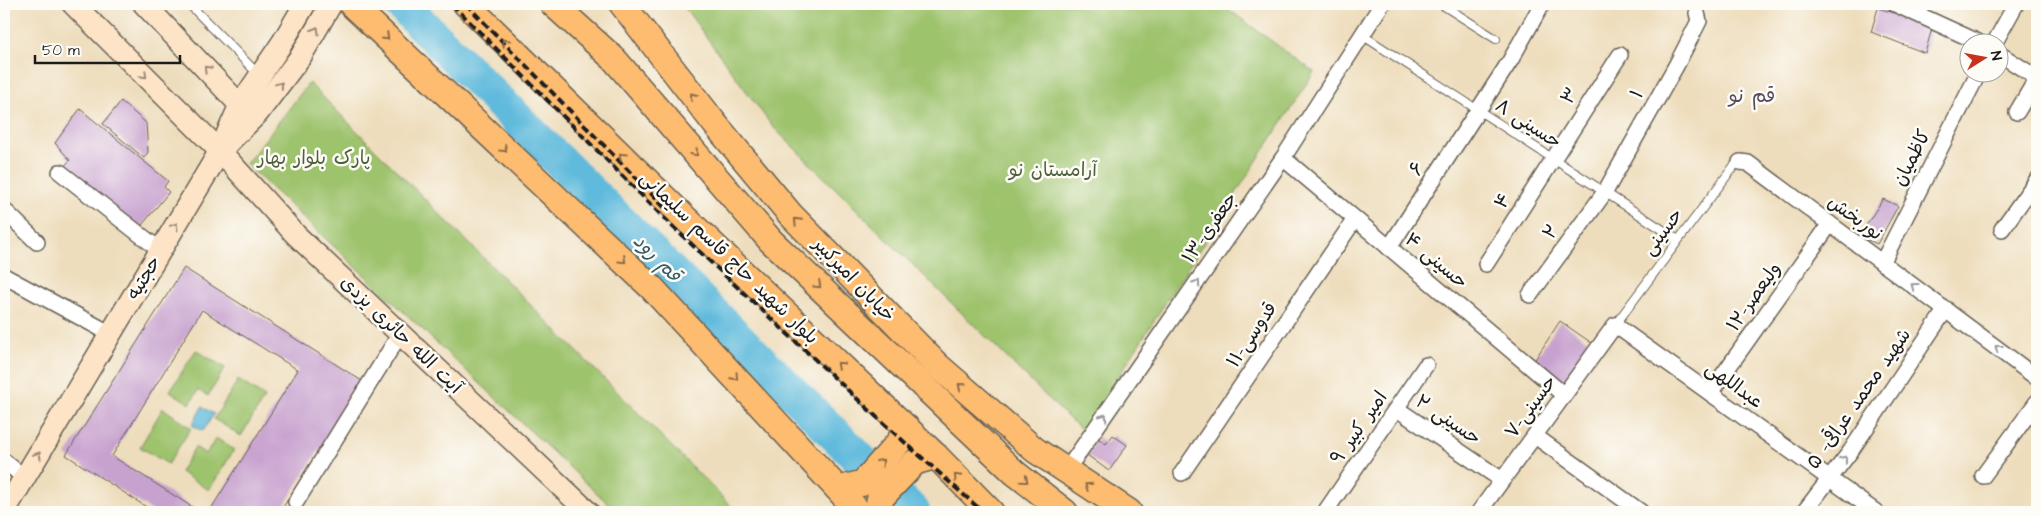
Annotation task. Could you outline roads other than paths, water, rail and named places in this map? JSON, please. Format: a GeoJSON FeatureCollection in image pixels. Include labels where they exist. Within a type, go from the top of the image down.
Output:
{"type":"FeatureCollection","features":[{"type":"Feature","properties":{"kind":"main road","name":"آیت الله‌ حائری‌ یزدی"},"geometry":{"type":"LineString","coordinates":[[73,4],[220,151],[296,235],[588,512]]}},
{"type":"Feature","properties":{"kind":"main road"},"geometry":{"type":"LineString","coordinates":[[144,4],[240,105]]}},
{"type":"Feature","properties":{"kind":"main road"},"geometry":{"type":"LineString","coordinates":[[220,151],[240,105],[282,43],[305,4]]}},
{"type":"Feature","properties":{"kind":"main road","name":"حجتیه"},"geometry":{"type":"LineString","coordinates":[[4,512],[220,151],[258,113],[301,56],[331,4]]}},
{"type":"Feature","properties":{"kind":"main road"},"geometry":{"type":"LineString","coordinates":[[351,4],[652,288],[839,488],[870,502]]}},
{"type":"Feature","properties":{"kind":"main road","name":"بلوار شهید حاج قاسم سلیمانی"},"geometry":{"type":"LineString","coordinates":[[466,4],[685,218],[926,459],[991,512]]}},
{"type":"Feature","properties":{"kind":"main road","name":"خیابان امیرکبیر"},"geometry":{"type":"LineString","coordinates":[[553,4],[614,59],[771,241],[1015,473],[1064,512]]}},
{"type":"Feature","properties":{"kind":"main road"},"geometry":{"type":"LineString","coordinates":[[568,4],[614,59]]}},
{"type":"Feature","properties":{"kind":"main road","name":"خیابان امیرکبیر"},"geometry":{"type":"LineString","coordinates":[[622,4],[715,124],[790,214],[937,365],[1035,450],[1129,512]]}},
{"type":"Feature","properties":{"kind":"main road"},"geometry":{"type":"LineString","coordinates":[[870,502],[903,435]]}},
{"type":"Feature","properties":{"kind":"main road"},"geometry":{"type":"LineString","coordinates":[[870,502],[926,459]]}},
{"type":"Feature","properties":{"kind":"street","name":"جعفری-۱۳"},"geometry":{"type":"LineString","coordinates":[[1066,471],[1283,158],[1382,4]]}},
{"type":"Feature","properties":{"kind":"street","name":"۶"},"geometry":{"type":"LineString","coordinates":[[1389,248],[1479,111],[1542,4]]}},
{"type":"Feature","properties":{"kind":"street"},"geometry":{"type":"LineString","coordinates":[[1895,4],[1958,33]]}},
{"type":"Feature","properties":{"kind":"street"},"geometry":{"type":"LineString","coordinates":[[2001,32],[2016,4]]}},
{"type":"Feature","properties":{"kind":"street","name":"۱"},"geometry":{"type":"LineString","coordinates":[[1605,192],[1677,64],[1698,21],[1697,13]]}},
{"type":"Feature","properties":{"kind":"street","name":"۳"},"geometry":{"type":"LineString","coordinates":[[1553,159],[1620,55]]}},
{"type":"Feature","properties":{"kind":"street"},"geometry":{"type":"LineString","coordinates":[[2008,59],[2037,78],[2016,112]]}},
{"type":"Feature","properties":{"kind":"street","name":"کاظمیان"},"geometry":{"type":"LineString","coordinates":[[1882,263],[1974,82]]}},
{"type":"Feature","properties":{"kind":"street","name":"حسینی ۴"},"geometry":{"type":"LineString","coordinates":[[1283,158],[1564,395]]}},
{"type":"Feature","properties":{"kind":"street","name":"۴"},"geometry":{"type":"LineString","coordinates":[[1486,264],[1553,159]]}},
{"type":"Feature","properties":{"kind":"street","name":"نوربخش"},"geometry":{"type":"LineString","coordinates":[[1740,162],[1748,163],[2037,378]]}},
{"type":"Feature","properties":{"kind":"street"},"geometry":{"type":"LineString","coordinates":[[60,172],[161,251]]}},
{"type":"Feature","properties":{"kind":"street"},"geometry":{"type":"LineString","coordinates":[[2002,230],[2037,180]]}},
{"type":"Feature","properties":{"kind":"street","name":"۲"},"geometry":{"type":"LineString","coordinates":[[1530,295],[1605,192]]}},
{"type":"Feature","properties":{"kind":"street"},"geometry":{"type":"LineString","coordinates":[[4,210],[37,242]]}},
{"type":"Feature","properties":{"kind":"street","name":"قدوسی-۱۱"},"geometry":{"type":"LineString","coordinates":[[1182,473],[1355,220]]}},
{"type":"Feature","properties":{"kind":"street","name":"ولیعصر-۱۲"},"geometry":{"type":"LineString","coordinates":[[1710,393],[1830,224]]}},
{"type":"Feature","properties":{"kind":"street"},"geometry":{"type":"LineString","coordinates":[[6,277],[110,334]]}},
{"type":"Feature","properties":{"kind":"street","name":"شهید محمد عراقی- ۵"},"geometry":{"type":"LineString","coordinates":[[1804,512],[1850,452],[1946,309]]}},
{"type":"Feature","properties":{"kind":"street","name":"عبداللهی"},"geometry":{"type":"LineString","coordinates":[[1615,325],[1876,512]]}},
{"type":"Feature","properties":{"kind":"street","name":"حسینی-۷"},"geometry":{"type":"LineString","coordinates":[[1479,512],[1615,325]]}},
{"type":"Feature","properties":{"kind":"street"},"geometry":{"type":"LineString","coordinates":[[296,502],[400,334]]}},
{"type":"Feature","properties":{"kind":"street","name":"امیر کبیر ۹"},"geometry":{"type":"LineString","coordinates":[[1325,512],[1426,365]]}},
{"type":"Feature","properties":{"kind":"street"},"geometry":{"type":"LineString","coordinates":[[1983,476],[2037,402]]}},
{"type":"Feature","properties":{"kind":"street","name":"حسینی ۲"},"geometry":{"type":"LineString","coordinates":[[1397,409],[1502,480]]}},
{"type":"Feature","properties":{"kind":"street"},"geometry":{"type":"LineString","coordinates":[[1535,436],[1641,512]]}},
{"type":"Feature","properties":{"kind":"street"},"geometry":{"type":"LineString","coordinates":[[4,461],[24,478]]}},
{"type":"Feature","properties":{"kind":"lane"},"geometry":{"type":"LineString","coordinates":[[189,4],[259,75]]}},
{"type":"Feature","properties":{"kind":"lane"},"geometry":{"type":"LineString","coordinates":[[1441,4],[1496,39]]}},
{"type":"Feature","properties":{"kind":"lane","name":"حسینی ۸"},"geometry":{"type":"LineString","coordinates":[[1362,36],[1677,239]]}},
{"type":"Feature","properties":{"kind":"lane","name":"حسینی"},"geometry":{"type":"LineString","coordinates":[[1615,325],[1677,239],[1734,166],[1740,162]]}},
{"type":"Feature","properties":{"kind":"water"},"geometry":{"type":"Polygon","coordinates":[[[202,407],[214,414],[203,431],[192,425],[202,407]]]}},
{"type":"Feature","properties":{"kind":"waterway","name":"قم رود"},"geometry":{"type":"LineString","coordinates":[[401,4],[913,512]]}},
{"type":"Feature","properties":{"kind":"railway"},"geometry":{"type":"LineString","coordinates":[[452,4],[673,227],[882,422],[983,512]]}},
{"type":"Feature","properties":{"kind":"railway"},"geometry":{"type":"LineString","coordinates":[[466,4],[665,208]]}},
{"type":"Feature","properties":{"kind":"district","name":"قم نو"},"geometry":{"type":"Point","coordinates":[1752,96]}},
{"type":"Feature","properties":{"kind":"park label","name":"پارک بلوار بهار"},"geometry":{"type":"Point","coordinates":[314,158]}},
{"type":"Feature","properties":{"kind":"park label","name":"آرامستان نو"},"geometry":{"type":"Point","coordinates":[1053,170]}}]}
